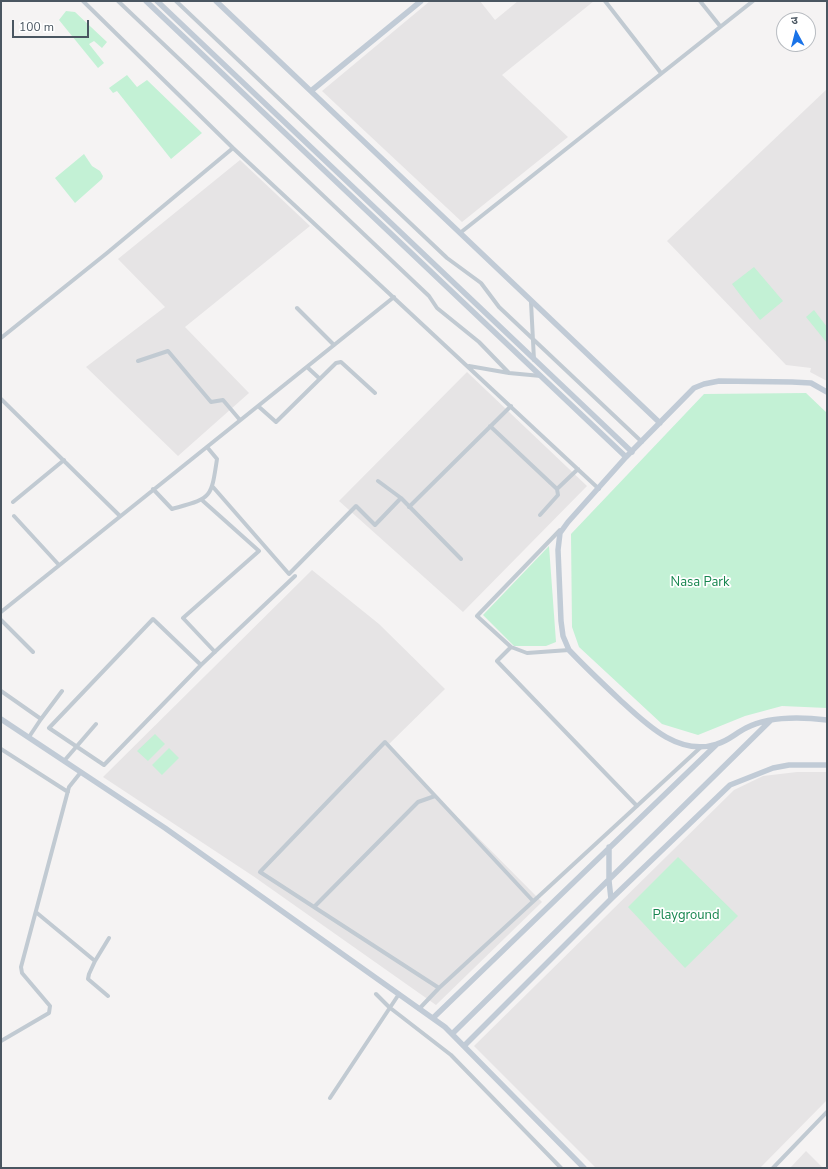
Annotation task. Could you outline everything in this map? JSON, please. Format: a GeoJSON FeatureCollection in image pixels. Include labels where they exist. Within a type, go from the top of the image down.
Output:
{"type":"FeatureCollection","features":[{"type":"Feature","properties":{"kind":"street"},"geometry":{"type":"LineString","coordinates":[[83,1],[233,148],[469,366],[599,489]]}},
{"type":"Feature","properties":{"kind":"street"},"geometry":{"type":"LineString","coordinates":[[118,1],[429,296],[437,308],[479,342],[509,373]]}},
{"type":"Feature","properties":{"kind":"street"},"geometry":{"type":"LineString","coordinates":[[146,1],[626,457]]}},
{"type":"Feature","properties":{"kind":"street"},"geometry":{"type":"LineString","coordinates":[[157,1],[632,452]]}},
{"type":"Feature","properties":{"kind":"street"},"geometry":{"type":"LineString","coordinates":[[176,1],[447,258],[481,283],[499,307],[642,442]]}},
{"type":"Feature","properties":{"kind":"street"},"geometry":{"type":"LineString","coordinates":[[216,1],[660,423]]}},
{"type":"Feature","properties":{"kind":"street"},"geometry":{"type":"LineString","coordinates":[[311,91],[421,1]]}},
{"type":"Feature","properties":{"kind":"street"},"geometry":{"type":"LineString","coordinates":[[604,1],[661,72]]}},
{"type":"Feature","properties":{"kind":"street"},"geometry":{"type":"LineString","coordinates":[[700,1],[720,26]]}},
{"type":"Feature","properties":{"kind":"street"},"geometry":{"type":"LineString","coordinates":[[460,233],[530,179],[661,72],[753,1]]}},
{"type":"Feature","properties":{"kind":"street"},"geometry":{"type":"LineString","coordinates":[[1,338],[107,253],[233,148]]}},
{"type":"Feature","properties":{"kind":"street"},"geometry":{"type":"LineString","coordinates":[[1,612],[394,297]]}},
{"type":"Feature","properties":{"kind":"street"},"geometry":{"type":"LineString","coordinates":[[531,302],[534,360]]}},
{"type":"Feature","properties":{"kind":"street"},"geometry":{"type":"LineString","coordinates":[[297,308],[334,345]]}},
{"type":"Feature","properties":{"kind":"street"},"geometry":{"type":"LineString","coordinates":[[138,361],[168,351],[211,402],[222,400],[240,420]]}},
{"type":"Feature","properties":{"kind":"street"},"geometry":{"type":"LineString","coordinates":[[258,406],[276,422],[336,363],[341,362],[375,393]]}},
{"type":"Feature","properties":{"kind":"street"},"geometry":{"type":"LineString","coordinates":[[469,366],[509,373],[541,376]]}},
{"type":"Feature","properties":{"kind":"street"},"geometry":{"type":"LineString","coordinates":[[307,367],[320,380]]}},
{"type":"Feature","properties":{"kind":"street"},"geometry":{"type":"LineString","coordinates":[[569,650],[527,653],[511,647],[477,616],[599,489],[626,457],[694,388],[719,381],[792,382],[811,383],[827,392]]}},
{"type":"Feature","properties":{"kind":"street"},"geometry":{"type":"LineString","coordinates":[[1,399],[120,516]]}},
{"type":"Feature","properties":{"kind":"street"},"geometry":{"type":"LineString","coordinates":[[409,507],[511,406]]}},
{"type":"Feature","properties":{"kind":"street"},"geometry":{"type":"LineString","coordinates":[[490,426],[557,488],[558,496],[540,515]]}},
{"type":"Feature","properties":{"kind":"street"},"geometry":{"type":"LineString","coordinates":[[154,490],[172,509],[203,501],[213,487],[217,459],[207,447]]}},
{"type":"Feature","properties":{"kind":"street"},"geometry":{"type":"LineString","coordinates":[[13,502],[64,460]]}},
{"type":"Feature","properties":{"kind":"street"},"geometry":{"type":"LineString","coordinates":[[557,488],[578,469]]}},
{"type":"Feature","properties":{"kind":"street"},"geometry":{"type":"LineString","coordinates":[[378,481],[401,498],[461,559]]}},
{"type":"Feature","properties":{"kind":"street"},"geometry":{"type":"LineString","coordinates":[[213,487],[289,574],[356,506],[375,525],[401,498]]}},
{"type":"Feature","properties":{"kind":"street"},"geometry":{"type":"LineString","coordinates":[[203,501],[259,551],[183,618],[215,652]]}},
{"type":"Feature","properties":{"kind":"street"},"geometry":{"type":"LineString","coordinates":[[14,516],[59,565]]}},
{"type":"Feature","properties":{"kind":"street"},"geometry":{"type":"LineString","coordinates":[[568,522],[560,533],[558,550],[563,636],[569,650],[644,722],[676,742],[687,746],[701,747],[716,744],[731,738],[746,728],[770,721],[805,717],[827,720]]}},
{"type":"Feature","properties":{"kind":"street"},"geometry":{"type":"LineString","coordinates":[[201,664],[153,618],[49,728],[104,765],[201,664],[295,576]]}},
{"type":"Feature","properties":{"kind":"street"},"geometry":{"type":"LineString","coordinates":[[1,620],[33,652]]}},
{"type":"Feature","properties":{"kind":"street"},"geometry":{"type":"LineString","coordinates":[[511,647],[497,661],[637,806]]}},
{"type":"Feature","properties":{"kind":"street"},"geometry":{"type":"LineString","coordinates":[[1,691],[41,719]]}},
{"type":"Feature","properties":{"kind":"street"},"geometry":{"type":"LineString","coordinates":[[29,738],[62,691]]}},
{"type":"Feature","properties":{"kind":"street"},"geometry":{"type":"LineString","coordinates":[[1,719],[164,828],[433,1018],[452,1034],[584,1168]]}},
{"type":"Feature","properties":{"kind":"street"},"geometry":{"type":"LineString","coordinates":[[452,1034],[770,721]]}},
{"type":"Feature","properties":{"kind":"street"},"geometry":{"type":"LineString","coordinates":[[64,761],[96,724]]}},
{"type":"Feature","properties":{"kind":"street"},"geometry":{"type":"LineString","coordinates":[[439,988],[260,872],[385,742],[533,901]]}},
{"type":"Feature","properties":{"kind":"street"},"geometry":{"type":"LineString","coordinates":[[433,1018],[716,744]]}},
{"type":"Feature","properties":{"kind":"street"},"geometry":{"type":"LineString","coordinates":[[419,1009],[439,988],[701,747]]}},
{"type":"Feature","properties":{"kind":"street"},"geometry":{"type":"LineString","coordinates":[[1,749],[68,792]]}},
{"type":"Feature","properties":{"kind":"street"},"geometry":{"type":"LineString","coordinates":[[464,1046],[611,899],[730,785],[773,768],[789,765],[827,765]]}},
{"type":"Feature","properties":{"kind":"street"},"geometry":{"type":"LineString","coordinates":[[1,1041],[49,1013],[50,1010],[50,1006],[22,973],[21,967],[27,939],[37,913],[69,787],[81,772]]}},
{"type":"Feature","properties":{"kind":"street"},"geometry":{"type":"LineString","coordinates":[[314,907],[418,802],[436,796]]}},
{"type":"Feature","properties":{"kind":"street"},"geometry":{"type":"LineString","coordinates":[[609,847],[609,881],[611,899]]}},
{"type":"Feature","properties":{"kind":"street"},"geometry":{"type":"LineString","coordinates":[[37,913],[95,961]]}},
{"type":"Feature","properties":{"kind":"street"},"geometry":{"type":"LineString","coordinates":[[108,996],[88,979],[88,974],[109,938]]}},
{"type":"Feature","properties":{"kind":"street"},"geometry":{"type":"LineString","coordinates":[[376,994],[389,1007],[450,1055],[561,1168]]}},
{"type":"Feature","properties":{"kind":"street"},"geometry":{"type":"LineString","coordinates":[[330,1098],[399,994]]}},
{"type":"Feature","properties":{"kind":"street"},"geometry":{"type":"LineString","coordinates":[[774,1168],[827,1112]]}},
{"type":"Feature","properties":{"kind":"shaded area"},"geometry":{"type":"Polygon","coordinates":[[[430,1],[480,1],[495,20],[518,1],[594,1],[502,75],[568,137],[462,222],[322,91],[430,1]]]}},
{"type":"Feature","properties":{"kind":"shaded area"},"geometry":{"type":"Polygon","coordinates":[[[827,89],[827,381],[810,372],[811,368],[786,365],[667,241],[827,89]]]}},
{"type":"Feature","properties":{"kind":"shaded area"},"geometry":{"type":"Polygon","coordinates":[[[240,160],[310,226],[185,327],[249,393],[178,456],[86,367],[165,307],[118,259],[240,160]]]}},
{"type":"Feature","properties":{"kind":"shaded area"},"geometry":{"type":"Polygon","coordinates":[[[467,372],[587,486],[463,612],[339,501],[467,372]]]}},
{"type":"Feature","properties":{"kind":"shaded area"},"geometry":{"type":"Polygon","coordinates":[[[312,570],[379,624],[445,689],[387,746],[542,902],[436,1005],[253,876],[103,777],[312,570]]]}},
{"type":"Feature","properties":{"kind":"shaded area"},"geometry":{"type":"Polygon","coordinates":[[[797,772],[827,772],[827,1100],[760,1168],[596,1168],[474,1046],[734,790],[763,776],[797,772]]]}},
{"type":"Feature","properties":{"kind":"shaded area"},"geometry":{"type":"Polygon","coordinates":[[[806,1151],[823,1168],[790,1168],[806,1151]]]}},
{"type":"Feature","properties":{"kind":"green space"},"geometry":{"type":"Polygon","coordinates":[[[66,11],[75,12],[107,42],[102,48],[94,41],[89,44],[104,63],[98,68],[59,20],[66,11]]]}},
{"type":"Feature","properties":{"kind":"green space"},"geometry":{"type":"Polygon","coordinates":[[[127,75],[137,87],[147,80],[202,133],[171,159],[117,91],[113,93],[109,88],[127,75]]]}},
{"type":"Feature","properties":{"kind":"green space"},"geometry":{"type":"Polygon","coordinates":[[[84,154],[92,166],[100,171],[103,176],[102,179],[75,203],[55,178],[84,154]]]}},
{"type":"Feature","properties":{"kind":"green space"},"geometry":{"type":"Polygon","coordinates":[[[754,267],[783,301],[760,320],[732,284],[754,267]]]}},
{"type":"Feature","properties":{"kind":"green space"},"geometry":{"type":"Polygon","coordinates":[[[814,310],[827,327],[827,343],[806,317],[814,310]]]}},
{"type":"Feature","properties":{"kind":"green space","name":"Nasa Park"},"geometry":{"type":"Polygon","coordinates":[[[806,393],[827,413],[827,708],[782,706],[745,716],[698,735],[662,724],[579,647],[572,627],[571,534],[704,394],[806,393]]]}},
{"type":"Feature","properties":{"kind":"green space"},"geometry":{"type":"Polygon","coordinates":[[[549,546],[556,642],[546,646],[514,646],[483,615],[549,546]]]}},
{"type":"Feature","properties":{"kind":"green space"},"geometry":{"type":"Polygon","coordinates":[[[155,734],[165,744],[148,761],[137,751],[155,734]]]}},
{"type":"Feature","properties":{"kind":"green space"},"geometry":{"type":"Polygon","coordinates":[[[169,748],[179,758],[162,775],[152,765],[169,748]]]}},
{"type":"Feature","properties":{"kind":"green space","name":"Playground"},"geometry":{"type":"Polygon","coordinates":[[[678,857],[738,916],[685,968],[628,907],[678,857]]]}}]}
